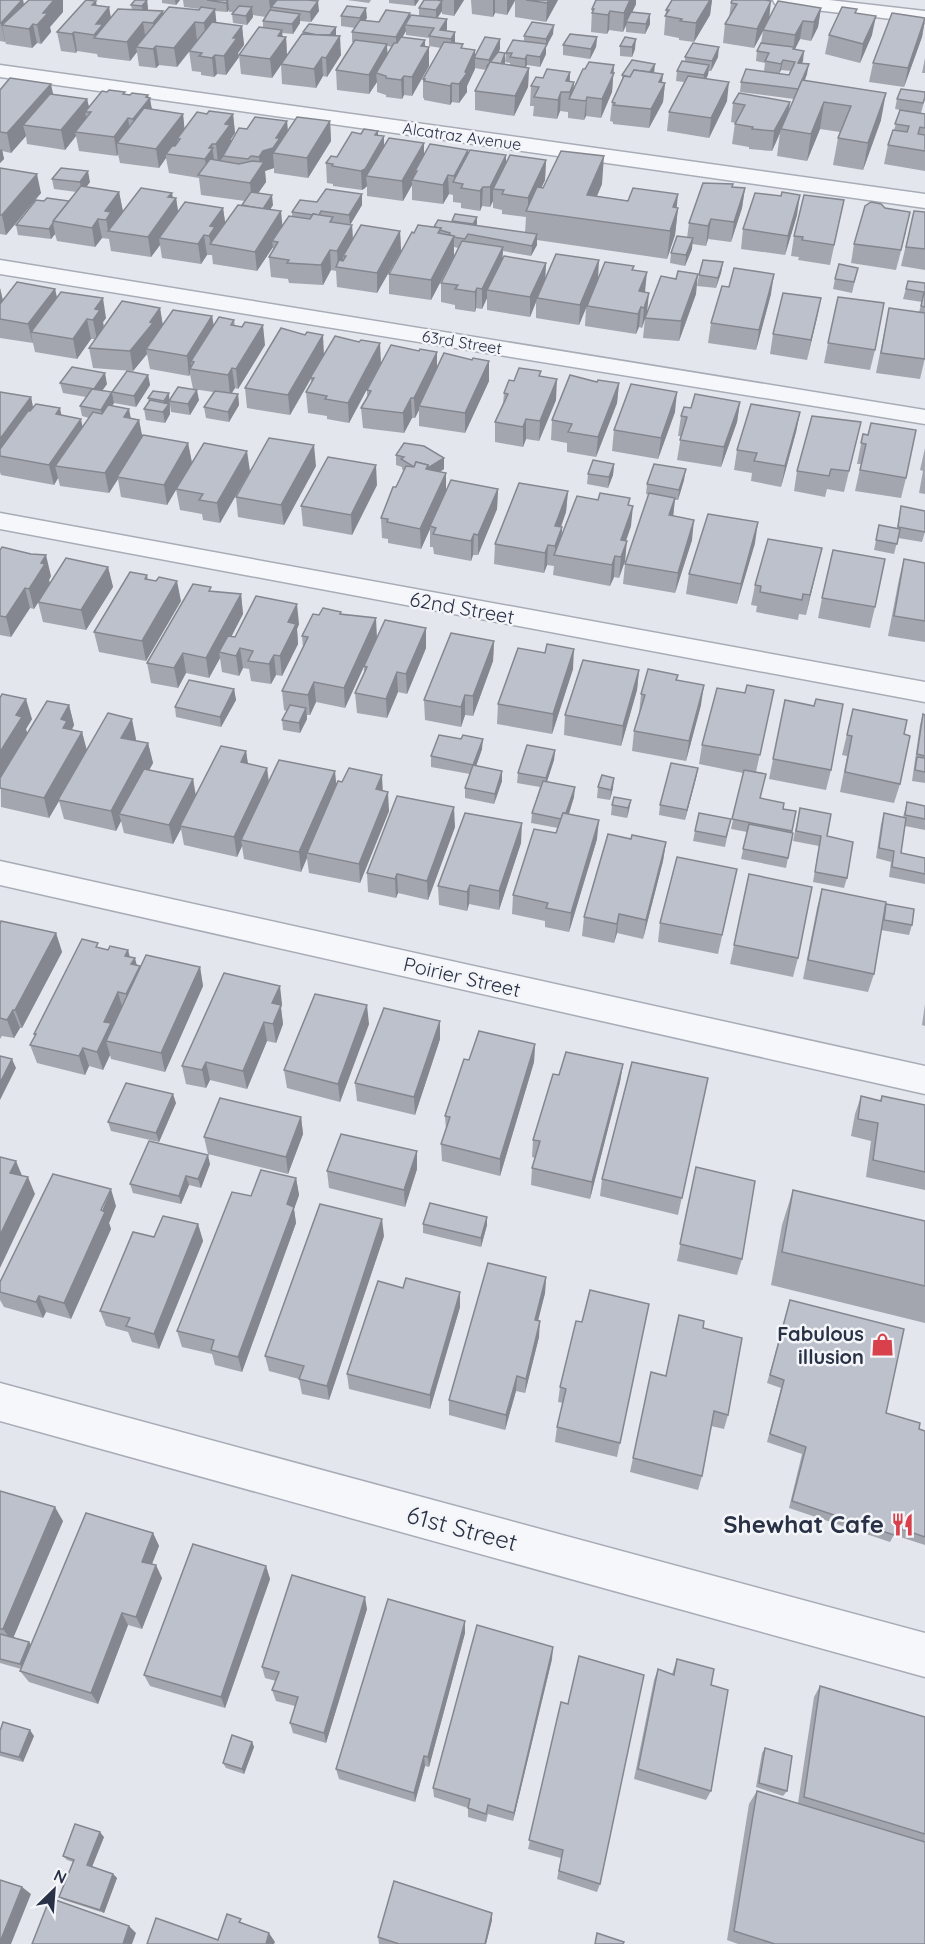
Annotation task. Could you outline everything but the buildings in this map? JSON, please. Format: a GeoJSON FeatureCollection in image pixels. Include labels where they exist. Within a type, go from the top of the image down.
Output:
{"type":"FeatureCollection","features":[{"type":"Feature","properties":{"kind":"street"},"geometry":{"type":"LineString","coordinates":[[782,0],[925,17]]}},
{"type":"Feature","properties":{"kind":"street","name":"Alcatraz Avenue"},"geometry":{"type":"LineString","coordinates":[[0,72],[925,201]]}},
{"type":"Feature","properties":{"kind":"street","name":"63rd Street"},"geometry":{"type":"LineString","coordinates":[[0,267],[925,417]]}},
{"type":"Feature","properties":{"kind":"street","name":"62nd Street"},"geometry":{"type":"LineString","coordinates":[[0,521],[925,692]]}},
{"type":"Feature","properties":{"kind":"street","name":"Poirier Street"},"geometry":{"type":"LineString","coordinates":[[0,873],[925,1080]]}},
{"type":"Feature","properties":{"kind":"street","name":"61st Street"},"geometry":{"type":"LineString","coordinates":[[0,1402],[925,1655]]}},
{"type":"Feature","properties":{"kind":"place","name":"Fabulous illusion"},"geometry":{"type":"Point","coordinates":[882,1345]}},
{"type":"Feature","properties":{"kind":"place","name":"Shewhat Cafe"},"geometry":{"type":"Point","coordinates":[902,1525]}}]}
